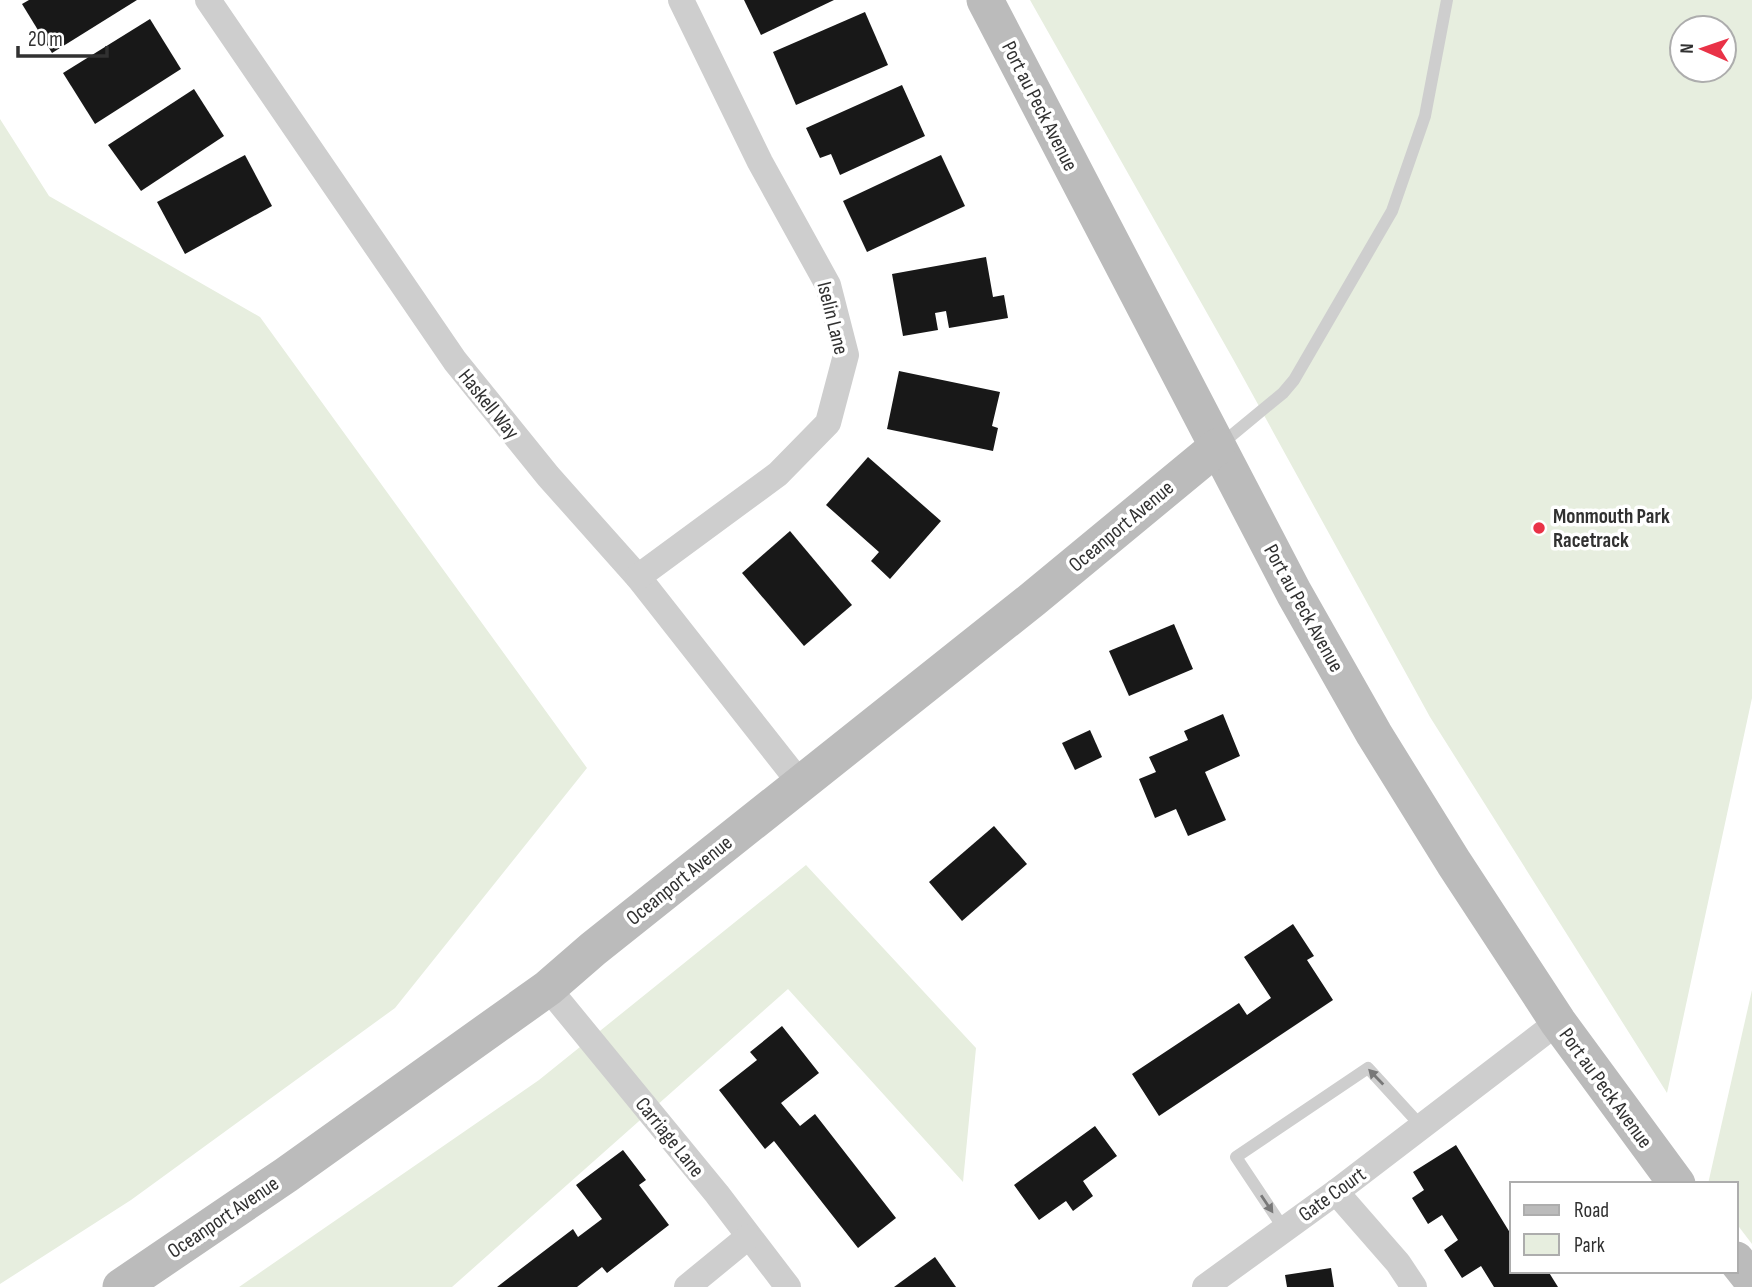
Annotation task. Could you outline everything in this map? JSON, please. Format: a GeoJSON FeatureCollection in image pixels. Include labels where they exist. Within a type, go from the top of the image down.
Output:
{"type":"FeatureCollection","features":[{"type":"Feature","properties":{"kind":"street","name":"Haskell Way"},"geometry":{"type":"LineString","coordinates":[[208,0],[455,361],[548,476],[638,577],[800,783]]}},
{"type":"Feature","properties":{"kind":"street","name":"Iselin Lane"},"geometry":{"type":"LineString","coordinates":[[638,577],[778,474],[828,423],[846,355],[828,285],[760,162],[681,0]]}},
{"type":"Feature","properties":{"kind":"street","name":"Port au Peck Avenue"},"geometry":{"type":"LineString","coordinates":[[985,0],[1294,593],[1374,734],[1558,1022],[1676,1182]]}},
{"type":"Feature","properties":{"kind":"street","name":"Oceanport Avenue"},"geometry":{"type":"LineString","coordinates":[[121,1287],[286,1175],[548,988],[593,949],[1033,599],[1217,447]]}},
{"type":"Feature","properties":{"kind":"street","name":"Carriage Lane"},"geometry":{"type":"LineString","coordinates":[[548,988],[717,1194],[788,1287]]}},
{"type":"Feature","properties":{"kind":"street","name":"Gate Court"},"geometry":{"type":"LineString","coordinates":[[1205,1287],[1336,1192],[1558,1022]]}},
{"type":"Feature","properties":{"kind":"street"},"geometry":{"type":"LineString","coordinates":[[1336,1192],[1398,1263],[1414,1287]]}},
{"type":"Feature","properties":{"kind":"street"},"geometry":{"type":"LineString","coordinates":[[687,1287],[748,1237]]}},
{"type":"Feature","properties":{"kind":"street"},"geometry":{"type":"LineString","coordinates":[[1738,1262],[1752,1280]]}},
{"type":"Feature","properties":{"kind":"lane"},"geometry":{"type":"LineString","coordinates":[[1217,447],[1283,393],[1294,380],[1392,211],[1425,116],[1447,0]]}},
{"type":"Feature","properties":{"kind":"lane"},"geometry":{"type":"LineString","coordinates":[[1284,1228],[1236,1157],[1368,1068],[1422,1126]]}},
{"type":"Feature","properties":{"kind":"green space","name":"Monmouth Park Racetrack"},"geometry":{"type":"Polygon","coordinates":[[[1030,0],[1752,0],[1752,698],[1667,1093],[1430,717],[1233,359],[1030,0]]]}},
{"type":"Feature","properties":{"kind":"green space"},"geometry":{"type":"Polygon","coordinates":[[[0,119],[49,196],[260,317],[587,768],[395,1008],[131,1200],[0,1284],[0,119]]]}},
{"type":"Feature","properties":{"kind":"green space"},"geometry":{"type":"Polygon","coordinates":[[[806,865],[976,1048],[963,1182],[788,989],[452,1287],[239,1287],[539,1080],[806,865]]]}},
{"type":"Feature","properties":{"kind":"green space"},"geometry":{"type":"Polygon","coordinates":[[[1752,990],[1752,1244],[1738,1226],[1738,1182],[1708,1182],[1752,990]]]}},
{"type":"Feature","properties":{"kind":"building"},"geometry":{"type":"Polygon","coordinates":[[[29,0],[137,0],[52,53],[22,4],[29,0]]]}},
{"type":"Feature","properties":{"kind":"building"},"geometry":{"type":"Polygon","coordinates":[[[744,0],[834,0],[761,35],[744,0]]]}},
{"type":"Feature","properties":{"kind":"building"},"geometry":{"type":"Polygon","coordinates":[[[865,12],[888,65],[796,105],[773,52],[865,12]]]}},
{"type":"Feature","properties":{"kind":"building"},"geometry":{"type":"Polygon","coordinates":[[[150,19],[181,69],[95,124],[63,73],[150,19]]]}},
{"type":"Feature","properties":{"kind":"building"},"geometry":{"type":"Polygon","coordinates":[[[902,85],[925,136],[840,175],[831,154],[820,158],[806,128],[902,85]]]}},
{"type":"Feature","properties":{"kind":"building"},"geometry":{"type":"Polygon","coordinates":[[[194,89],[224,136],[141,191],[108,145],[194,89]]]}},
{"type":"Feature","properties":{"kind":"building"},"geometry":{"type":"Polygon","coordinates":[[[245,155],[272,206],[185,254],[157,202],[245,155]]]}},
{"type":"Feature","properties":{"kind":"building"},"geometry":{"type":"Polygon","coordinates":[[[941,155],[965,206],[867,252],[843,201],[941,155]]]}},
{"type":"Feature","properties":{"kind":"building"},"geometry":{"type":"Polygon","coordinates":[[[986,257],[993,297],[1004,295],[1008,318],[949,328],[946,311],[935,313],[938,330],[903,336],[892,274],[986,257]]]}},
{"type":"Feature","properties":{"kind":"building"},"geometry":{"type":"Polygon","coordinates":[[[899,371],[1000,392],[992,426],[998,428],[993,451],[887,429],[899,371]]]}},
{"type":"Feature","properties":{"kind":"building"},"geometry":{"type":"Polygon","coordinates":[[[868,457],[941,521],[890,579],[871,561],[879,552],[826,505],[868,457]]]}},
{"type":"Feature","properties":{"kind":"building"},"geometry":{"type":"Polygon","coordinates":[[[790,531],[852,605],[804,646],[742,573],[790,531]]]}},
{"type":"Feature","properties":{"kind":"building"},"geometry":{"type":"Polygon","coordinates":[[[1174,624],[1193,669],[1129,696],[1109,651],[1174,624]]]}},
{"type":"Feature","properties":{"kind":"building"},"geometry":{"type":"Polygon","coordinates":[[[1223,714],[1240,756],[1205,772],[1226,820],[1188,836],[1176,809],[1155,818],[1139,779],[1156,772],[1149,757],[1188,740],[1184,731],[1223,714]]]}},
{"type":"Feature","properties":{"kind":"building"},"geometry":{"type":"Polygon","coordinates":[[[1090,730],[1102,757],[1075,770],[1062,743],[1090,730]]]}},
{"type":"Feature","properties":{"kind":"building"},"geometry":{"type":"Polygon","coordinates":[[[994,826],[1027,864],[962,921],[929,882],[994,826]]]}},
{"type":"Feature","properties":{"kind":"building"},"geometry":{"type":"Polygon","coordinates":[[[1293,924],[1314,956],[1307,960],[1333,1000],[1159,1116],[1132,1074],[1239,1003],[1247,1015],[1271,998],[1244,957],[1293,924]]]}},
{"type":"Feature","properties":{"kind":"building"},"geometry":{"type":"Polygon","coordinates":[[[782,1026],[819,1073],[781,1103],[800,1126],[815,1114],[896,1218],[858,1248],[774,1141],[765,1149],[719,1090],[757,1060],[750,1052],[782,1026]]]}},
{"type":"Feature","properties":{"kind":"building"},"geometry":{"type":"Polygon","coordinates":[[[1095,1126],[1117,1156],[1083,1181],[1093,1196],[1073,1211],[1066,1201],[1039,1220],[1014,1185],[1095,1126]]]}},
{"type":"Feature","properties":{"kind":"building"},"geometry":{"type":"Polygon","coordinates":[[[1456,1145],[1510,1233],[1510,1273],[1549,1273],[1558,1287],[1494,1287],[1481,1266],[1462,1278],[1444,1250],[1458,1240],[1442,1215],[1428,1224],[1412,1198],[1424,1190],[1413,1172],[1456,1145]]]}},
{"type":"Feature","properties":{"kind":"building"},"geometry":{"type":"Polygon","coordinates":[[[623,1150],[646,1180],[639,1185],[669,1225],[607,1273],[602,1267],[577,1287],[497,1287],[573,1229],[578,1237],[602,1219],[576,1185],[623,1150]]]}},
{"type":"Feature","properties":{"kind":"building"},"geometry":{"type":"Polygon","coordinates":[[[935,1257],[956,1287],[894,1287],[935,1257]]]}},
{"type":"Feature","properties":{"kind":"building"},"geometry":{"type":"Polygon","coordinates":[[[1331,1268],[1334,1287],[1287,1287],[1285,1275],[1331,1268]]]}},
{"type":"Feature","properties":{"kind":"place","name":"Monmouth Park Racetrack"},"geometry":{"type":"Point","coordinates":[1539,528]}}]}
